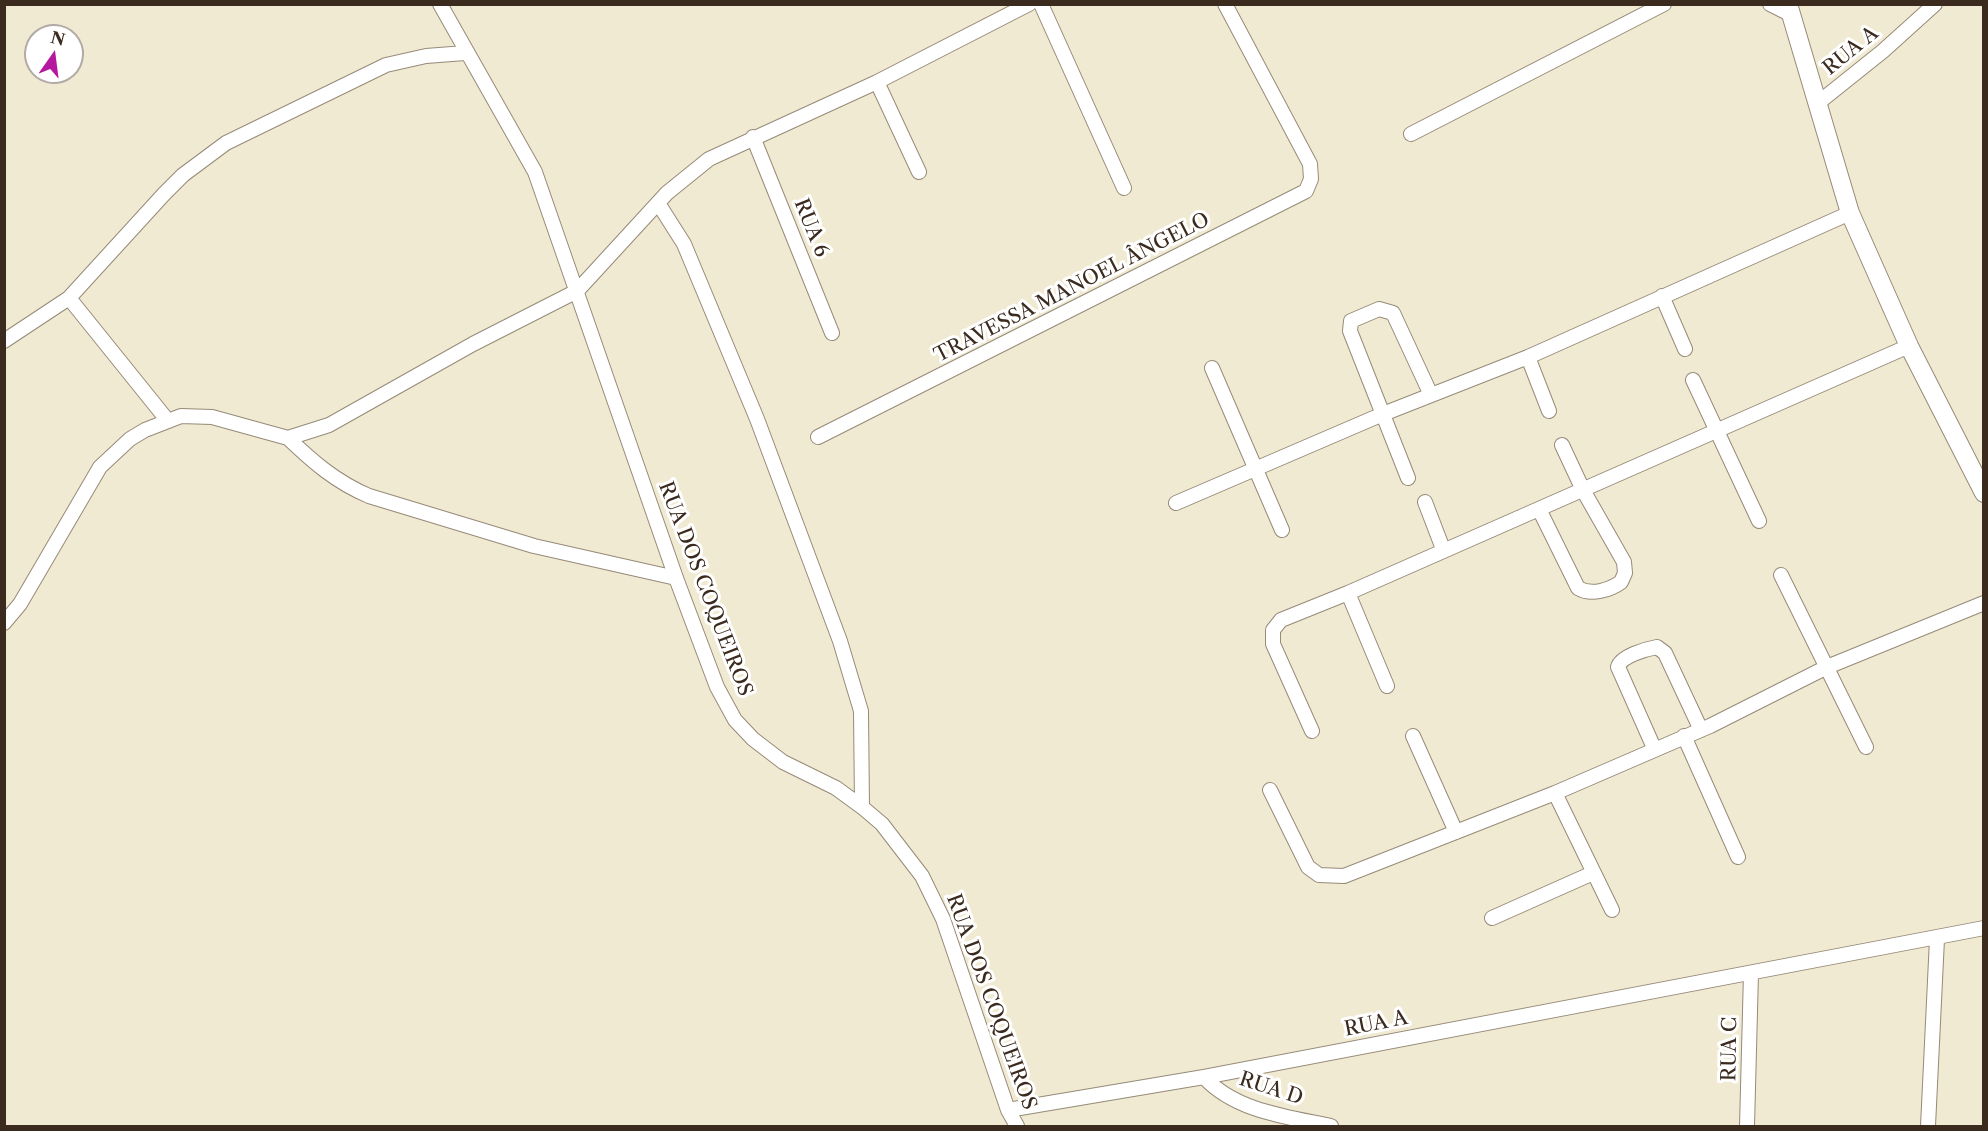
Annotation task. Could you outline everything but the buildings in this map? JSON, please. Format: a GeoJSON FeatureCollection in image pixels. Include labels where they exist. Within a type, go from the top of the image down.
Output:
{"type":"FeatureCollection","features":[{"type":"Feature","properties":{"kind":"street","name":"RUA DOS COQUEIROS"},"geometry":{"type":"LineString","coordinates":[[440,4],[465,53],[534,172],[676,578],[717,687],[735,720],[753,739],[783,762],[836,788],[862,807],[882,824],[922,876],[939,910],[1008,1110],[1017,1126]]}},
{"type":"Feature","properties":{"kind":"street"},"geometry":{"type":"LineString","coordinates":[[288,438],[329,424],[473,344],[577,291],[658,203],[690,172],[753,137],[877,82],[1029,4]]}},
{"type":"Feature","properties":{"kind":"street"},"geometry":{"type":"LineString","coordinates":[[1041,4],[1124,188]]}},
{"type":"Feature","properties":{"kind":"street","name":"TRAVESSA MANOEL ÂNGELO"},"geometry":{"type":"LineString","coordinates":[[818,437],[1306,191],[1310,186],[1311,171],[1304,153],[1225,4]]}},
{"type":"Feature","properties":{"kind":"street"},"geometry":{"type":"LineString","coordinates":[[1411,134],[1664,4]]}},
{"type":"Feature","properties":{"kind":"street"},"geometry":{"type":"LineString","coordinates":[[1770,4],[1789,9],[1850,213],[1909,346],[1978,469],[1983,493]]}},
{"type":"Feature","properties":{"kind":"street","name":"RUA A"},"geometry":{"type":"LineString","coordinates":[[1818,103],[1883,51],[1935,4]]}},
{"type":"Feature","properties":{"kind":"street"},"geometry":{"type":"LineString","coordinates":[[4,341],[69,298],[171,188],[226,143],[386,65],[426,56],[465,53]]}},
{"type":"Feature","properties":{"kind":"street"},"geometry":{"type":"LineString","coordinates":[[877,82],[919,172]]}},
{"type":"Feature","properties":{"kind":"street","name":"RUA 6"},"geometry":{"type":"LineString","coordinates":[[753,137],[832,333]]}},
{"type":"Feature","properties":{"kind":"street"},"geometry":{"type":"LineString","coordinates":[[658,203],[684,244],[757,419],[840,641],[861,711],[862,807]]}},
{"type":"Feature","properties":{"kind":"street"},"geometry":{"type":"LineString","coordinates":[[1176,503],[1383,414],[1528,357],[1850,213]]}},
{"type":"Feature","properties":{"kind":"street"},"geometry":{"type":"LineString","coordinates":[[1662,296],[1685,349]]}},
{"type":"Feature","properties":{"kind":"street"},"geometry":{"type":"LineString","coordinates":[[69,298],[168,421]]}},
{"type":"Feature","properties":{"kind":"street"},"geometry":{"type":"LineString","coordinates":[[1408,478],[1350,331],[1350,323],[1354,318],[1379,309],[1393,313],[1431,395]]}},
{"type":"Feature","properties":{"kind":"street"},"geometry":{"type":"LineString","coordinates":[[1312,731],[1273,644],[1272,633],[1281,620],[1348,593],[1443,549],[1583,490],[1717,428],[1909,346]]}},
{"type":"Feature","properties":{"kind":"street"},"geometry":{"type":"LineString","coordinates":[[1528,357],[1549,411]]}},
{"type":"Feature","properties":{"kind":"street"},"geometry":{"type":"LineString","coordinates":[[1212,368],[1282,530]]}},
{"type":"Feature","properties":{"kind":"street"},"geometry":{"type":"LineString","coordinates":[[1693,380],[1759,521]]}},
{"type":"Feature","properties":{"kind":"street"},"geometry":{"type":"LineString","coordinates":[[4,623],[20,604],[100,467],[130,439],[181,416],[205,416],[288,438],[318,467],[346,486],[369,496],[534,546],[676,578]]}},
{"type":"Feature","properties":{"kind":"street"},"geometry":{"type":"LineString","coordinates":[[1539,509],[1578,588],[1586,592],[1617,585],[1625,573],[1624,562],[1583,490],[1562,445]]}},
{"type":"Feature","properties":{"kind":"street"},"geometry":{"type":"LineString","coordinates":[[1425,502],[1443,549]]}},
{"type":"Feature","properties":{"kind":"street"},"geometry":{"type":"LineString","coordinates":[[1781,575],[1866,747]]}},
{"type":"Feature","properties":{"kind":"street"},"geometry":{"type":"LineString","coordinates":[[1348,593],[1387,686]]}},
{"type":"Feature","properties":{"kind":"street"},"geometry":{"type":"LineString","coordinates":[[1270,790],[1308,867],[1329,877],[1344,876],[1556,793],[1654,748],[1701,730],[1827,667],[1983,603]]}},
{"type":"Feature","properties":{"kind":"street"},"geometry":{"type":"LineString","coordinates":[[1654,748],[1618,667],[1622,660],[1649,649],[1657,647],[1665,652],[1701,730]]}},
{"type":"Feature","properties":{"kind":"street"},"geometry":{"type":"LineString","coordinates":[[1413,736],[1456,832]]}},
{"type":"Feature","properties":{"kind":"street"},"geometry":{"type":"LineString","coordinates":[[1684,736],[1738,857]]}},
{"type":"Feature","properties":{"kind":"street"},"geometry":{"type":"LineString","coordinates":[[1556,793],[1612,910]]}},
{"type":"Feature","properties":{"kind":"street"},"geometry":{"type":"LineString","coordinates":[[1492,918],[1593,873]]}},
{"type":"Feature","properties":{"kind":"street","name":"RUA A"},"geometry":{"type":"LineString","coordinates":[[1008,1110],[1204,1077],[1937,939],[1983,928]]}},
{"type":"Feature","properties":{"kind":"street"},"geometry":{"type":"LineString","coordinates":[[1928,1126],[1937,939]]}},
{"type":"Feature","properties":{"kind":"street","name":"RUA C"},"geometry":{"type":"LineString","coordinates":[[1747,1126],[1751,973]]}},
{"type":"Feature","properties":{"kind":"street","name":"RUA D"},"geometry":{"type":"LineString","coordinates":[[1204,1077],[1215,1089],[1250,1106],[1331,1126]]}}]}
